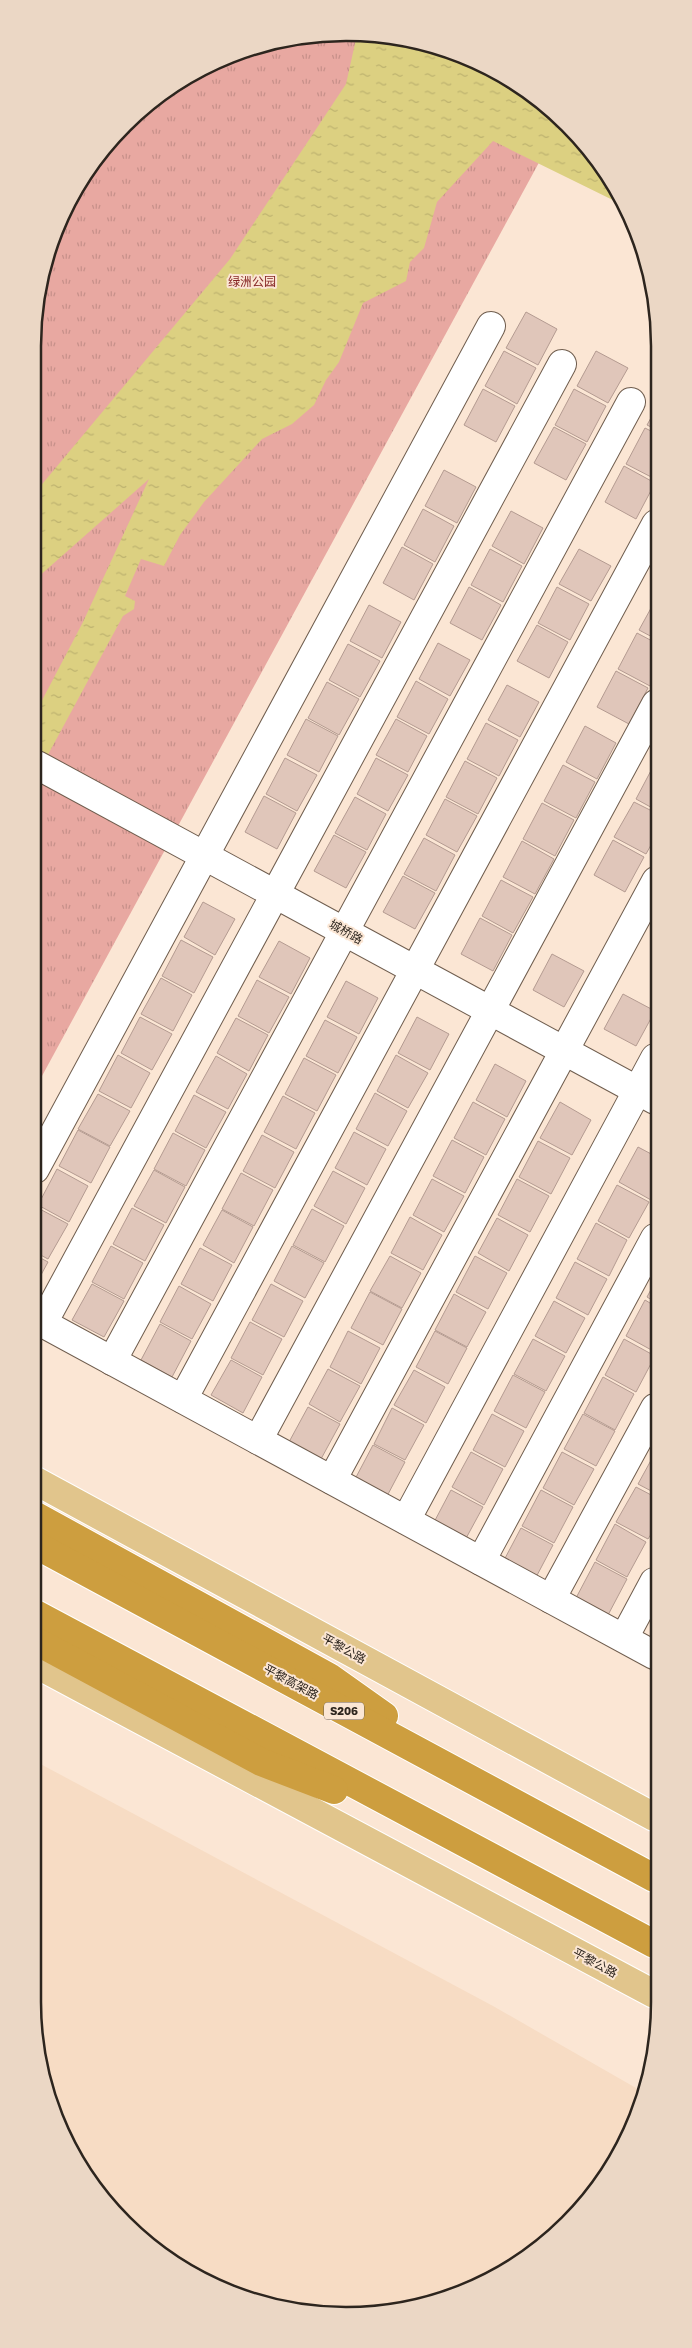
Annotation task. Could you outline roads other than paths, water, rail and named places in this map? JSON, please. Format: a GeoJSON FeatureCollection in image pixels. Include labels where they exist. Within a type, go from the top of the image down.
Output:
{"type":"FeatureCollection","features":[{"type":"Feature","properties":{"kind":"highway"},"geometry":{"type":"LineString","coordinates":[[41,1519],[330,1677],[474,1781]]}},
{"type":"Feature","properties":{"kind":"highway","name":"平黎高架路"},"geometry":{"type":"LineString","coordinates":[[41,1548],[651,1876]]}},
{"type":"Feature","properties":{"kind":"highway"},"geometry":{"type":"LineString","coordinates":[[41,1617],[651,1942]]}},
{"type":"Feature","properties":{"kind":"highway"},"geometry":{"type":"LineString","coordinates":[[41,1644],[261,1762],[449,1834]]}},
{"type":"Feature","properties":{"kind":"main road","name":"平黎公路"},"geometry":{"type":"LineString","coordinates":[[41,1484],[651,1815]]}},
{"type":"Feature","properties":{"kind":"main road","name":"平黎公路"},"geometry":{"type":"LineString","coordinates":[[41,1667],[651,1992]]}},
{"type":"Feature","properties":{"kind":"street"},"geometry":{"type":"LineString","coordinates":[[41,1158],[491,326]]}},
{"type":"Feature","properties":{"kind":"street"},"geometry":{"type":"LineString","coordinates":[[41,1317],[275,894],[562,364]]}},
{"type":"Feature","properties":{"kind":"street"},"geometry":{"type":"LineString","coordinates":[[112,1361],[631,402]]}},
{"type":"Feature","properties":{"kind":"street"},"geometry":{"type":"LineString","coordinates":[[183,1399],[651,533]]}},
{"type":"Feature","properties":{"kind":"street"},"geometry":{"type":"LineString","coordinates":[[258,1440],[651,713]]}},
{"type":"Feature","properties":{"kind":"street","name":"城桥路"},"geometry":{"type":"LineString","coordinates":[[41,767],[647,1096]]}},
{"type":"Feature","properties":{"kind":"street"},"geometry":{"type":"LineString","coordinates":[[332,1480],[651,890]]}},
{"type":"Feature","properties":{"kind":"street"},"geometry":{"type":"LineString","coordinates":[[406,1520],[647,1096],[651,1077]]}},
{"type":"Feature","properties":{"kind":"street"},"geometry":{"type":"LineString","coordinates":[[481,1561],[651,1245]]}},
{"type":"Feature","properties":{"kind":"street"},"geometry":{"type":"LineString","coordinates":[[41,1322],[651,1653]]}},
{"type":"Feature","properties":{"kind":"street"},"geometry":{"type":"LineString","coordinates":[[551,1599],[651,1415]]}},
{"type":"Feature","properties":{"kind":"street"},"geometry":{"type":"LineString","coordinates":[[624,1638],[651,1588]]}},
{"type":"Feature","properties":{"kind":"water"},"geometry":{"type":"Polygon","coordinates":[[[355,41],[405,47],[463,64],[498,82],[532,104],[547,117],[588,160],[613,200],[493,141],[437,202],[424,248],[410,262],[406,281],[363,303],[339,362],[326,380],[314,405],[292,424],[262,439],[204,502],[180,535],[164,566],[141,559],[125,596],[135,601],[134,609],[123,616],[41,768],[41,702],[83,622],[149,479],[41,574],[41,485],[230,259],[346,84],[355,41]]]}},
{"type":"Feature","properties":{"kind":"park label","name":"绿洲公园"},"geometry":{"type":"Point","coordinates":[252,282]}}]}
